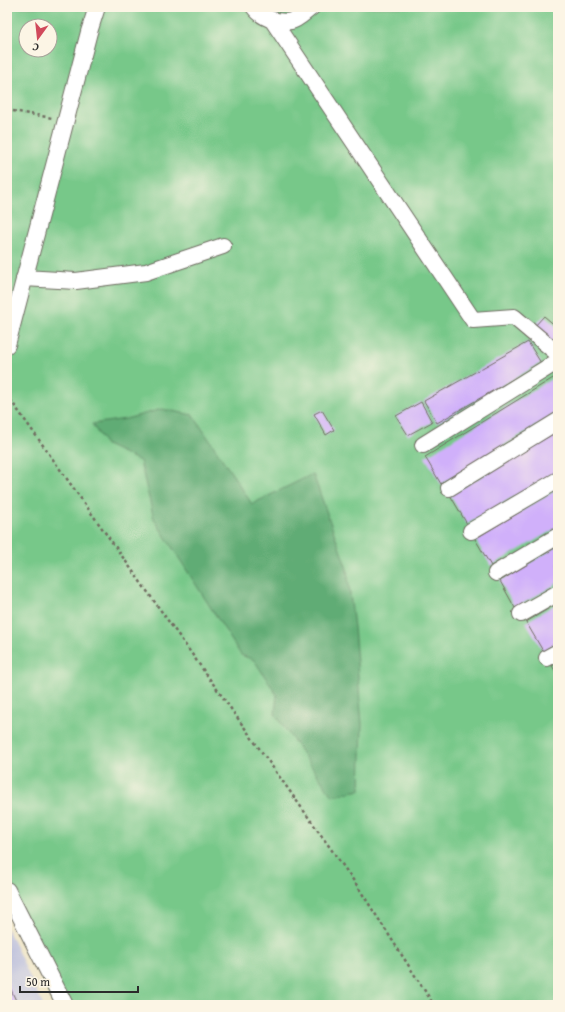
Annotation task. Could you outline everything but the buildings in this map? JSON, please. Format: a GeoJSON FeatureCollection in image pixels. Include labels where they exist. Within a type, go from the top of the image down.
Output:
{"type":"FeatureCollection","features":[{"type":"Feature","properties":{"kind":"lane"},"geometry":{"type":"LineString","coordinates":[[7,345],[89,32],[97,7]]}},
{"type":"Feature","properties":{"kind":"lane"},"geometry":{"type":"LineString","coordinates":[[254,7],[257,11],[273,21],[473,320],[514,316],[558,354]]}},
{"type":"Feature","properties":{"kind":"lane"},"geometry":{"type":"LineString","coordinates":[[273,21],[292,21],[312,7]]}},
{"type":"Feature","properties":{"kind":"lane"},"geometry":{"type":"LineString","coordinates":[[24,278],[76,281],[146,272],[223,246]]}},
{"type":"Feature","properties":{"kind":"lane"},"geometry":{"type":"LineString","coordinates":[[423,445],[558,361]]}},
{"type":"Feature","properties":{"kind":"lane"},"geometry":{"type":"LineString","coordinates":[[449,488],[558,421]]}},
{"type":"Feature","properties":{"kind":"lane"},"geometry":{"type":"LineString","coordinates":[[471,531],[558,480]]}},
{"type":"Feature","properties":{"kind":"lane"},"geometry":{"type":"LineString","coordinates":[[496,573],[558,536]]}},
{"type":"Feature","properties":{"kind":"lane"},"geometry":{"type":"LineString","coordinates":[[521,614],[558,592]]}},
{"type":"Feature","properties":{"kind":"lane"},"geometry":{"type":"LineString","coordinates":[[7,890],[65,1005]]}},
{"type":"Feature","properties":{"kind":"path"},"geometry":{"type":"LineString","coordinates":[[7,110],[66,120]]}},
{"type":"Feature","properties":{"kind":"path"},"geometry":{"type":"LineString","coordinates":[[7,395],[356,884],[434,1005]]}},
{"type":"Feature","properties":{"kind":"shaded area"},"geometry":{"type":"Polygon","coordinates":[[[7,928],[43,1005],[7,1005],[7,928]]]}},
{"type":"Feature","properties":{"kind":"green space"},"geometry":{"type":"Polygon","coordinates":[[[7,7],[558,7],[558,1005],[54,1005],[7,898],[7,7]]]}},
{"type":"Feature","properties":{"kind":"green space"},"geometry":{"type":"Polygon","coordinates":[[[162,409],[193,415],[252,504],[313,474],[347,569],[354,627],[362,724],[360,790],[332,796],[275,714],[277,695],[254,660],[241,655],[154,519],[140,461],[106,445],[92,424],[126,419],[162,409]]]}}]}
